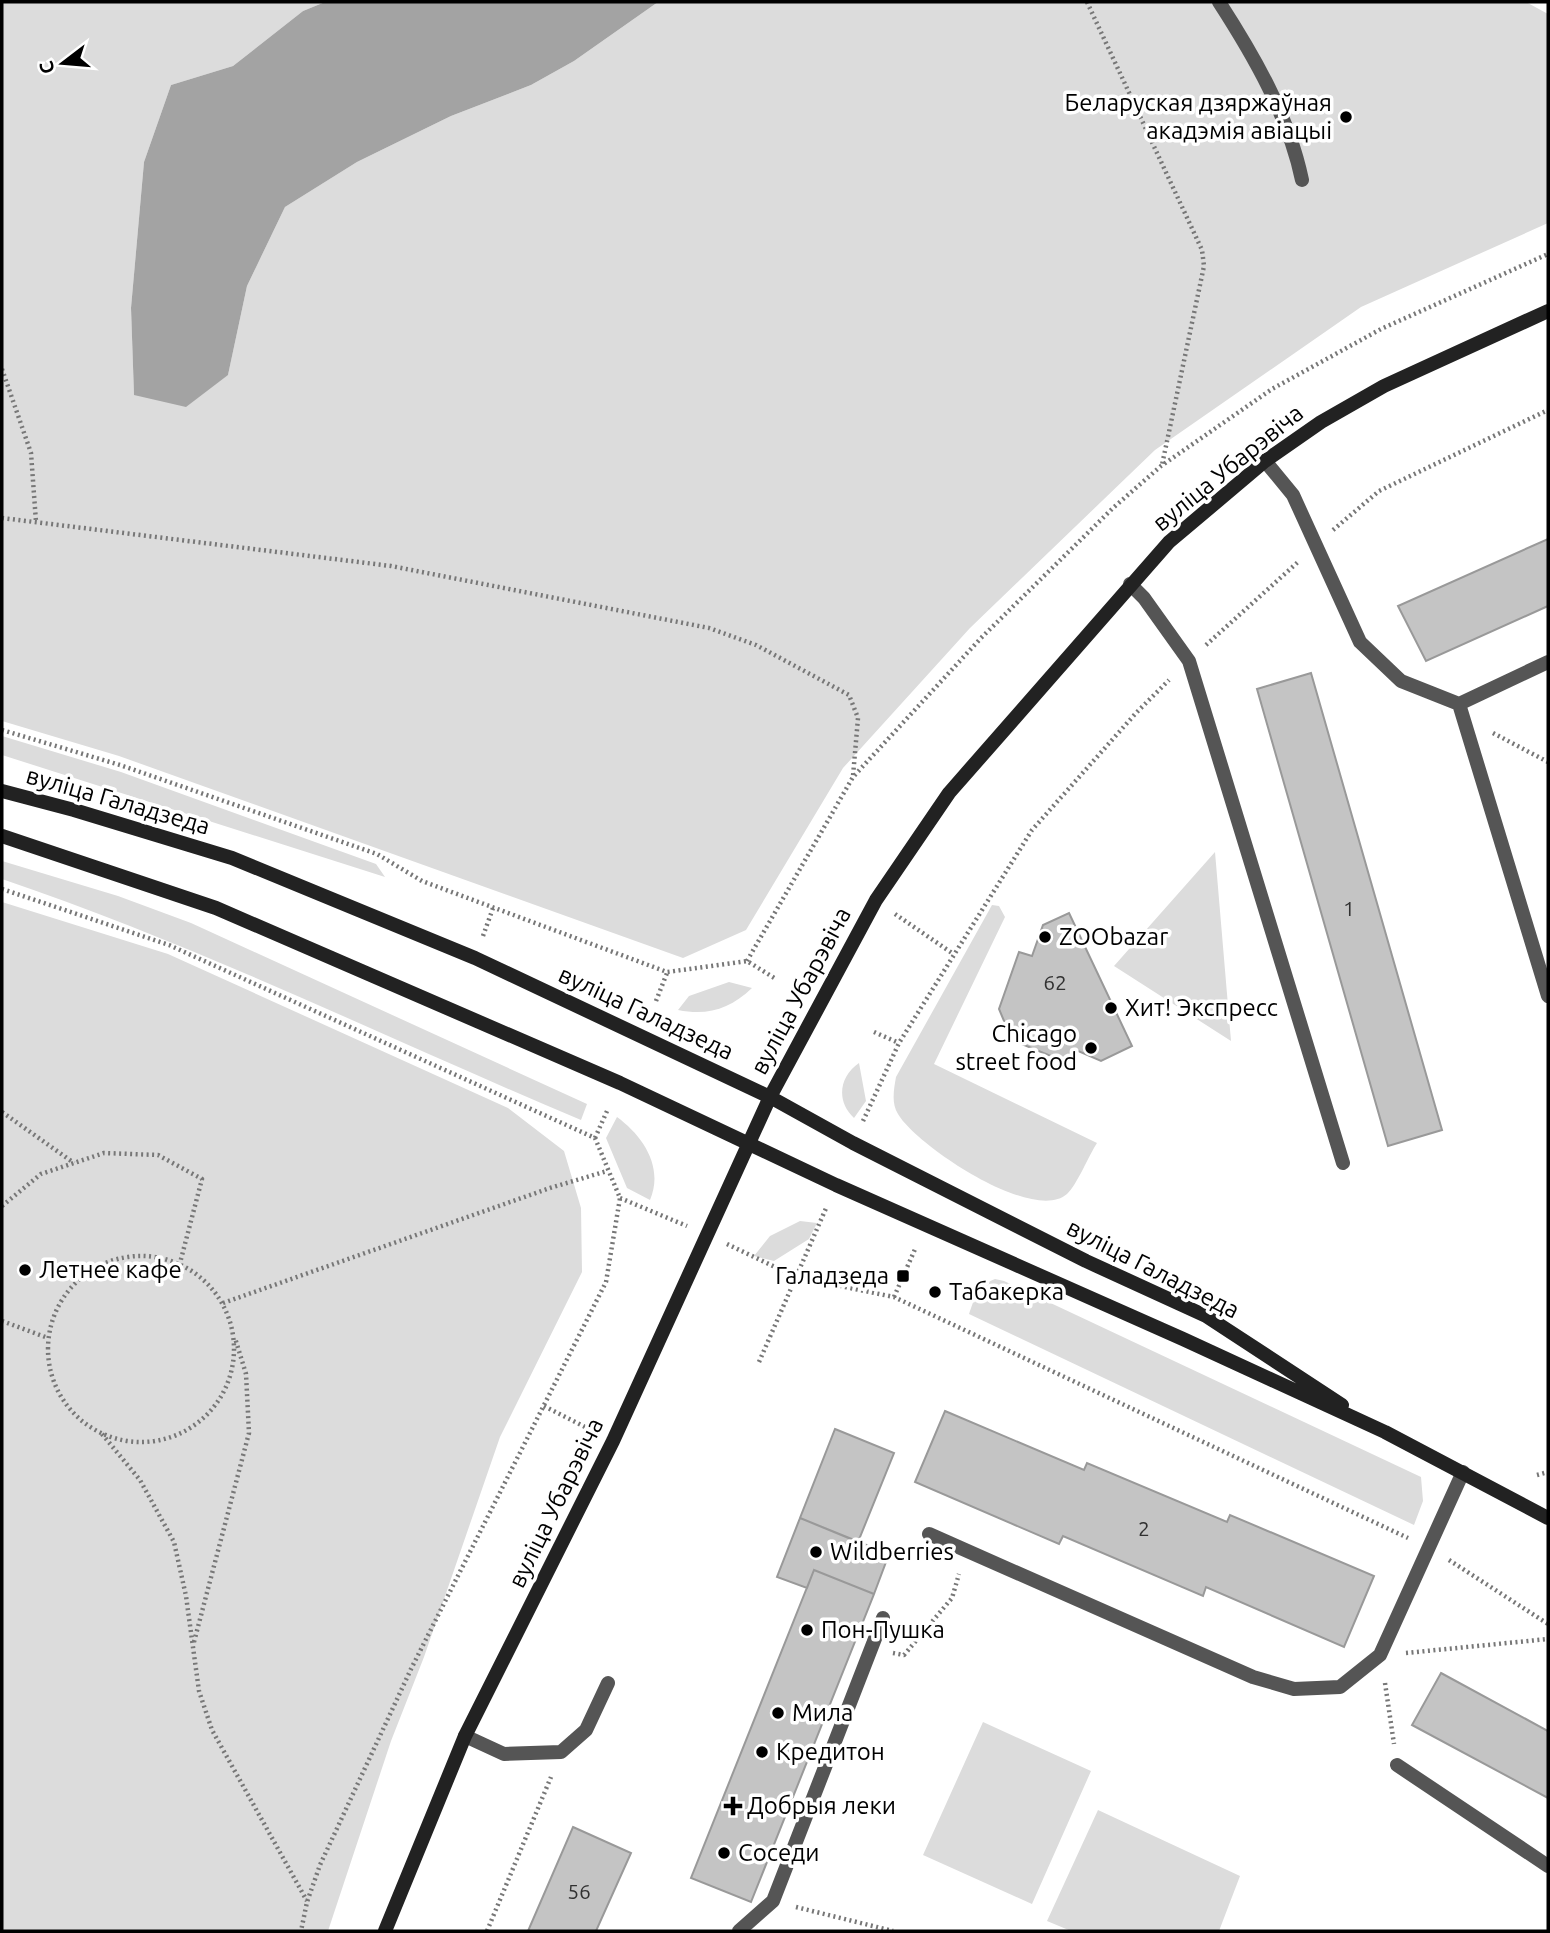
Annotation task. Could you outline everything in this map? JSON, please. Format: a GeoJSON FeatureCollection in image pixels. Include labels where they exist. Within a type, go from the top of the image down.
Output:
{"type":"FeatureCollection","features":[{"type":"Feature","properties":{"kind":"main road","name":"вуліца Убарэвіча"},"geometry":{"type":"LineString","coordinates":[[385,1931],[465,1736],[613,1441],[770,1097],[876,900],[949,793],[1169,542],[1265,461],[1321,422],[1384,386],[1548,311]]}},
{"type":"Feature","properties":{"kind":"main road","name":"вуліца Галадзеда"},"geometry":{"type":"LineString","coordinates":[[2,792],[74,810],[232,858],[475,958],[770,1097],[853,1143],[1086,1261],[1206,1316],[1385,1432]]}},
{"type":"Feature","properties":{"kind":"main road","name":"вуліца Галадзеда"},"geometry":{"type":"LineString","coordinates":[[2,836],[216,908],[749,1142],[836,1185],[1385,1432],[1548,1518]]}},
{"type":"Feature","properties":{"kind":"lane"},"geometry":{"type":"LineString","coordinates":[[1219,2],[1239,33],[1295,145],[1302,180]]}},
{"type":"Feature","properties":{"kind":"lane"},"geometry":{"type":"LineString","coordinates":[[1265,461],[1293,495],[1360,642],[1401,681],[1461,711],[1548,996]]}},
{"type":"Feature","properties":{"kind":"lane"},"geometry":{"type":"LineString","coordinates":[[1130,584],[1189,661],[1343,1163]]}},
{"type":"Feature","properties":{"kind":"lane"},"geometry":{"type":"LineString","coordinates":[[1461,711],[1548,662]]}},
{"type":"Feature","properties":{"kind":"lane"},"geometry":{"type":"LineString","coordinates":[[929,1534],[1252,1678],[1294,1689],[1340,1687],[1380,1655],[1463,1472]]}},
{"type":"Feature","properties":{"kind":"lane"},"geometry":{"type":"LineString","coordinates":[[739,1931],[773,1901],[883,1618]]}},
{"type":"Feature","properties":{"kind":"lane"},"geometry":{"type":"LineString","coordinates":[[465,1736],[504,1754],[561,1752],[586,1730],[608,1683]]}},
{"type":"Feature","properties":{"kind":"lane"},"geometry":{"type":"LineString","coordinates":[[1397,1765],[1548,1866]]}},
{"type":"Feature","properties":{"kind":"path"},"geometry":{"type":"LineString","coordinates":[[1087,2],[1202,250],[1204,266],[1161,466]]}},
{"type":"Feature","properties":{"kind":"path"},"geometry":{"type":"LineString","coordinates":[[747,961],[853,777],[981,638],[1113,508],[1161,466],[1272,389],[1381,329],[1548,254]]}},
{"type":"Feature","properties":{"kind":"path"},"geometry":{"type":"LineString","coordinates":[[2,369],[31,453],[36,522]]}},
{"type":"Feature","properties":{"kind":"path"},"geometry":{"type":"LineString","coordinates":[[853,1143],[899,1043],[1031,830],[1136,712],[1379,491],[1548,410]]}},
{"type":"Feature","properties":{"kind":"path"},"geometry":{"type":"LineString","coordinates":[[2,518],[391,566],[709,628],[756,645],[849,695],[858,718],[853,777]]}},
{"type":"Feature","properties":{"kind":"path"},"geometry":{"type":"LineString","coordinates":[[1461,711],[1548,762]]}},
{"type":"Feature","properties":{"kind":"path"},"geometry":{"type":"LineString","coordinates":[[2,730],[120,765],[377,854],[422,881],[667,972],[747,961],[776,979]]}},
{"type":"Feature","properties":{"kind":"path"},"geometry":{"type":"LineString","coordinates":[[2,889],[169,945],[595,1138]]}},
{"type":"Feature","properties":{"kind":"path"},"geometry":{"type":"LineString","coordinates":[[876,900],[953,953]]}},
{"type":"Feature","properties":{"kind":"path"},"geometry":{"type":"LineString","coordinates":[[656,1001],[667,972]]}},
{"type":"Feature","properties":{"kind":"path"},"geometry":{"type":"LineString","coordinates":[[874,1032],[899,1043]]}},
{"type":"Feature","properties":{"kind":"path"},"geometry":{"type":"LineString","coordinates":[[302,1931],[307,1902],[320,1865],[411,1669],[606,1282],[620,1198],[595,1138],[607,1111]]}},
{"type":"Feature","properties":{"kind":"path"},"geometry":{"type":"LineString","coordinates":[[2,1112],[74,1163]]}},
{"type":"Feature","properties":{"kind":"path"},"geometry":{"type":"LineString","coordinates":[[2,1206],[41,1174],[104,1153],[158,1155],[202,1179],[180,1264]]}},
{"type":"Feature","properties":{"kind":"path"},"geometry":{"type":"LineString","coordinates":[[223,1303],[550,1188],[607,1171]]}},
{"type":"Feature","properties":{"kind":"path"},"geometry":{"type":"LineString","coordinates":[[759,1362],[836,1185]]}},
{"type":"Feature","properties":{"kind":"path"},"geometry":{"type":"LineString","coordinates":[[620,1198],[706,1234],[796,1277],[894,1297],[1430,1548],[1548,1624]]}},
{"type":"Feature","properties":{"kind":"path"},"geometry":{"type":"LineString","coordinates":[[193,1644],[249,1433],[246,1374],[233,1330],[223,1303],[205,1280],[180,1264],[152,1255],[122,1256],[95,1267],[66,1293],[56,1309],[48,1338],[49,1367],[59,1395],[77,1418],[102,1434],[130,1442],[159,1441],[195,1424],[210,1412],[226,1388],[234,1360],[233,1330]]}},
{"type":"Feature","properties":{"kind":"path"},"geometry":{"type":"LineString","coordinates":[[894,1297],[903,1276]]}},
{"type":"Feature","properties":{"kind":"path"},"geometry":{"type":"LineString","coordinates":[[2,1321],[48,1338]]}},
{"type":"Feature","properties":{"kind":"path"},"geometry":{"type":"LineString","coordinates":[[544,1406],[613,1441]]}},
{"type":"Feature","properties":{"kind":"path"},"geometry":{"type":"LineString","coordinates":[[102,1434],[140,1480],[174,1542],[199,1691],[212,1730],[307,1902]]}},
{"type":"Feature","properties":{"kind":"path"},"geometry":{"type":"LineString","coordinates":[[1536,1475],[1548,1472]]}},
{"type":"Feature","properties":{"kind":"path"},"geometry":{"type":"LineString","coordinates":[[904,1655],[952,1598]]}},
{"type":"Feature","properties":{"kind":"path"},"geometry":{"type":"LineString","coordinates":[[1397,1765],[1380,1655],[1548,1639]]}},
{"type":"Feature","properties":{"kind":"path"},"geometry":{"type":"LineString","coordinates":[[487,1931],[561,1752]]}},
{"type":"Feature","properties":{"kind":"path"},"geometry":{"type":"LineString","coordinates":[[773,1901],[893,1931]]}},
{"type":"Feature","properties":{"kind":"shaded area"},"geometry":{"type":"Polygon","coordinates":[[[2,2],[325,2],[303,11],[233,66],[171,85],[144,162],[131,308],[134,395],[228,375],[247,286],[285,207],[357,162],[451,116],[531,85],[574,61],[658,2],[1526,2],[1548,14],[1548,223],[1361,307],[1155,450],[970,628],[843,768],[746,930],[683,958],[119,756],[2,721],[2,2]]]}},
{"type":"Feature","properties":{"kind":"shaded area"},"geometry":{"type":"Polygon","coordinates":[[[325,2],[658,2],[574,61],[531,85],[451,116],[357,162],[285,207],[247,286],[228,375],[186,407],[134,395],[131,308],[144,162],[171,85],[233,66],[303,11],[325,2]]]}},
{"type":"Feature","properties":{"kind":"shaded area"},"geometry":{"type":"Polygon","coordinates":[[[2,736],[121,772],[376,864],[385,877],[2,755],[2,736]]]}},
{"type":"Feature","properties":{"kind":"shaded area"},"geometry":{"type":"Polygon","coordinates":[[[1215,852],[1231,1041],[1114,966],[1215,852]]]}},
{"type":"Feature","properties":{"kind":"shaded area"},"geometry":{"type":"Polygon","coordinates":[[[2,861],[118,896],[191,923],[587,1104],[581,1120],[221,963],[76,905],[2,879],[2,861]]]}},
{"type":"Feature","properties":{"kind":"shaded area"},"geometry":{"type":"Polygon","coordinates":[[[2,902],[168,954],[508,1108],[564,1151],[581,1208],[582,1272],[500,1437],[424,1657],[391,1741],[328,1931],[2,1931],[2,902]]]}},
{"type":"Feature","properties":{"kind":"shaded area"},"geometry":{"type":"Polygon","coordinates":[[[992,905],[999,906],[1005,917],[934,1064],[1097,1143],[1071,1190],[1051,1200],[1029,1199],[976,1177],[927,1144],[909,1128],[894,1105],[896,1077],[992,905]]]}},
{"type":"Feature","properties":{"kind":"shaded area"},"geometry":{"type":"Polygon","coordinates":[[[729,982],[752,988],[727,1006],[718,1009],[699,1012],[678,1010],[689,996],[729,982]]]}},
{"type":"Feature","properties":{"kind":"shaded area"},"geometry":{"type":"Polygon","coordinates":[[[859,1063],[866,1101],[854,1118],[844,1104],[842,1089],[847,1075],[859,1063]]]}},
{"type":"Feature","properties":{"kind":"shaded area"},"geometry":{"type":"Polygon","coordinates":[[[617,1117],[643,1143],[653,1164],[654,1188],[650,1200],[627,1188],[606,1138],[617,1117]]]}},
{"type":"Feature","properties":{"kind":"shaded area"},"geometry":{"type":"Polygon","coordinates":[[[800,1221],[817,1223],[809,1239],[774,1261],[754,1256],[770,1236],[800,1221]]]}},
{"type":"Feature","properties":{"kind":"shaded area"},"geometry":{"type":"Polygon","coordinates":[[[995,1279],[1421,1477],[1423,1501],[1414,1525],[969,1314],[975,1297],[995,1279]]]}},
{"type":"Feature","properties":{"kind":"shaded area"},"geometry":{"type":"Polygon","coordinates":[[[983,1722],[1091,1771],[1032,1904],[923,1855],[983,1722]]]}},
{"type":"Feature","properties":{"kind":"shaded area"},"geometry":{"type":"Polygon","coordinates":[[[1098,1810],[1240,1876],[1219,1931],[1071,1931],[1047,1921],[1098,1810]]]}},
{"type":"Feature","properties":{"kind":"building"},"geometry":{"type":"Polygon","coordinates":[[[1548,539],[1548,606],[1426,661],[1398,606],[1548,539]]]}},
{"type":"Feature","properties":{"kind":"building"},"geometry":{"type":"Polygon","coordinates":[[[1311,673],[1442,1130],[1388,1146],[1257,689],[1311,673]]]}},
{"type":"Feature","properties":{"kind":"building"},"geometry":{"type":"Polygon","coordinates":[[[1069,913],[1132,1046],[1101,1061],[1076,1050],[1070,1064],[1012,1040],[999,1009],[1019,952],[1032,956],[1043,925],[1069,913]]]}},
{"type":"Feature","properties":{"kind":"building"},"geometry":{"type":"Polygon","coordinates":[[[945,1411],[1084,1470],[1087,1463],[1227,1522],[1230,1515],[1374,1576],[1344,1647],[1206,1587],[1203,1596],[1063,1536],[1059,1544],[915,1482],[945,1411]]]}},
{"type":"Feature","properties":{"kind":"building"},"geometry":{"type":"Polygon","coordinates":[[[835,1429],[894,1453],[858,1542],[800,1518],[835,1429]]]}},
{"type":"Feature","properties":{"kind":"building"},"geometry":{"type":"Polygon","coordinates":[[[800,1518],[889,1554],[874,1594],[814,1570],[807,1588],[777,1577],[800,1518]]]}},
{"type":"Feature","properties":{"kind":"building"},"geometry":{"type":"Polygon","coordinates":[[[814,1570],[874,1594],[751,1902],[691,1878],[814,1570]]]}},
{"type":"Feature","properties":{"kind":"building"},"geometry":{"type":"Polygon","coordinates":[[[1441,1673],[1548,1731],[1548,1798],[1412,1725],[1441,1673]]]}},
{"type":"Feature","properties":{"kind":"building"},"geometry":{"type":"Polygon","coordinates":[[[573,1827],[631,1853],[596,1931],[528,1931],[573,1827]]]}},
{"type":"Feature","properties":{"kind":"place","name":"Беларуская дзяржаўная акадэмія авіацыі"},"geometry":{"type":"Point","coordinates":[1346,117]}},
{"type":"Feature","properties":{"kind":"place","name":"ZOObazar"},"geometry":{"type":"Point","coordinates":[1045,937]}},
{"type":"Feature","properties":{"kind":"place","name":"Хит! Экспресс"},"geometry":{"type":"Point","coordinates":[1111,1008]}},
{"type":"Feature","properties":{"kind":"place","name":"Chicago street food"},"geometry":{"type":"Point","coordinates":[1091,1048]}},
{"type":"Feature","properties":{"kind":"place","name":"Летнее кафе"},"geometry":{"type":"Point","coordinates":[25,1270]}},
{"type":"Feature","properties":{"kind":"place","name":"Галадзеда"},"geometry":{"type":"Point","coordinates":[903,1276]}},
{"type":"Feature","properties":{"kind":"place","name":"Табакерка"},"geometry":{"type":"Point","coordinates":[935,1292]}},
{"type":"Feature","properties":{"kind":"place","name":"Wildberries"},"geometry":{"type":"Point","coordinates":[816,1552]}},
{"type":"Feature","properties":{"kind":"place","name":"Пон-Пушка"},"geometry":{"type":"Point","coordinates":[807,1630]}},
{"type":"Feature","properties":{"kind":"place","name":"Мила"},"geometry":{"type":"Point","coordinates":[778,1713]}},
{"type":"Feature","properties":{"kind":"place","name":"Кредитон"},"geometry":{"type":"Point","coordinates":[762,1752]}},
{"type":"Feature","properties":{"kind":"place","name":"Добрыя леки"},"geometry":{"type":"Point","coordinates":[733,1806]}},
{"type":"Feature","properties":{"kind":"place","name":"Соседи"},"geometry":{"type":"Point","coordinates":[724,1853]}}]}
